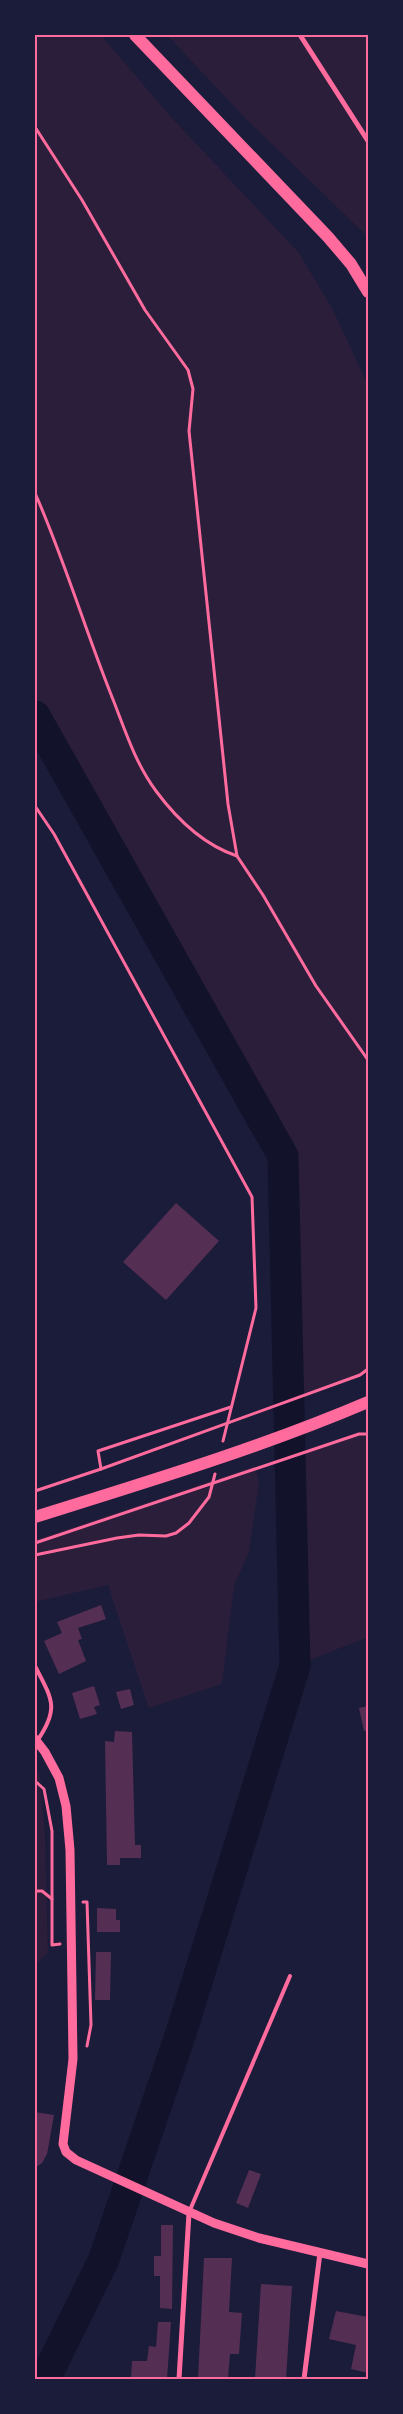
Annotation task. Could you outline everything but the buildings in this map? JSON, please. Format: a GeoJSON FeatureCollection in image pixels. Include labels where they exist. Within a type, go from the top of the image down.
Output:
{"type":"FeatureCollection","features":[{"type":"Feature","properties":{"kind":"main road"},"geometry":{"type":"LineString","coordinates":[[135,35],[328,237],[351,264],[368,292]]}},
{"type":"Feature","properties":{"kind":"main road"},"geometry":{"type":"LineString","coordinates":[[35,1517],[167,1476],[326,1420],[368,1402]]}},
{"type":"Feature","properties":{"kind":"street"},"geometry":{"type":"LineString","coordinates":[[300,35],[368,141]]}},
{"type":"Feature","properties":{"kind":"street"},"geometry":{"type":"LineString","coordinates":[[36,1740],[59,1778],[66,1806],[70,1850],[73,2059],[63,2144],[66,2152],[76,2160],[189,2213],[259,2238],[368,2264]]}},
{"type":"Feature","properties":{"kind":"street"},"geometry":{"type":"LineString","coordinates":[[179,2379],[189,2213]]}},
{"type":"Feature","properties":{"kind":"street"},"geometry":{"type":"LineString","coordinates":[[304,2379],[320,2253]]}},
{"type":"Feature","properties":{"kind":"lane"},"geometry":{"type":"LineString","coordinates":[[35,1666],[50,1695],[52,1706],[46,1725],[36,1740]]}},
{"type":"Feature","properties":{"kind":"lane"},"geometry":{"type":"LineString","coordinates":[[189,2213],[290,1976]]}},
{"type":"Feature","properties":{"kind":"path"},"geometry":{"type":"LineString","coordinates":[[35,127],[82,200],[145,310],[188,370],[193,389],[189,431],[228,804],[237,856],[263,895],[316,986],[368,1060]]}},
{"type":"Feature","properties":{"kind":"path"},"geometry":{"type":"LineString","coordinates":[[35,493],[91,645],[141,768],[170,809],[191,829],[221,851],[237,856]]}},
{"type":"Feature","properties":{"kind":"path"},"geometry":{"type":"LineString","coordinates":[[35,806],[54,834],[252,1197],[256,1308],[223,1443]]}},
{"type":"Feature","properties":{"kind":"path"},"geometry":{"type":"LineString","coordinates":[[35,1491],[360,1376],[368,1369]]}},
{"type":"Feature","properties":{"kind":"path"},"geometry":{"type":"LineString","coordinates":[[101,1469],[98,1451],[232,1407]]}},
{"type":"Feature","properties":{"kind":"path"},"geometry":{"type":"LineString","coordinates":[[35,1542],[359,1434],[368,1434]]}},
{"type":"Feature","properties":{"kind":"path"},"geometry":{"type":"LineString","coordinates":[[35,1555],[117,1538],[139,1535],[166,1536],[176,1533],[190,1523],[209,1496],[216,1470]]}},
{"type":"Feature","properties":{"kind":"path"},"geometry":{"type":"LineString","coordinates":[[35,1780],[44,1789],[52,1831],[52,1945],[60,1944]]}},
{"type":"Feature","properties":{"kind":"path"},"geometry":{"type":"LineString","coordinates":[[35,1891],[42,1891],[52,1899]]}},
{"type":"Feature","properties":{"kind":"shaded area"},"geometry":{"type":"Polygon","coordinates":[[[35,35],[101,35],[172,118],[299,253],[333,310],[368,385],[368,1369],[360,1375],[289,1402],[283,1156],[35,716],[35,35]]]}},
{"type":"Feature","properties":{"kind":"shaded area"},"geometry":{"type":"Polygon","coordinates":[[[167,35],[368,35],[368,237],[245,118],[167,35]]]}},
{"type":"Feature","properties":{"kind":"shaded area"},"geometry":{"type":"Polygon","coordinates":[[[359,1434],[368,1434],[368,1637],[295,1666],[292,1457],[359,1434]]]}},
{"type":"Feature","properties":{"kind":"shaded area"},"geometry":{"type":"Polygon","coordinates":[[[255,1466],[259,1483],[249,1552],[234,1586],[222,1684],[149,1708],[108,1585],[35,1602],[35,1540],[255,1466]]]}},
{"type":"Feature","properties":{"kind":"shaded area"},"geometry":{"type":"Polygon","coordinates":[[[35,1767],[40,1777],[45,1834],[48,1953],[35,1965],[35,1767]]]}},
{"type":"Feature","properties":{"kind":"waterway"},"geometry":{"type":"LineString","coordinates":[[35,716],[283,1156],[295,1666],[181,2033],[104,2259],[45,2379]]}}]}
